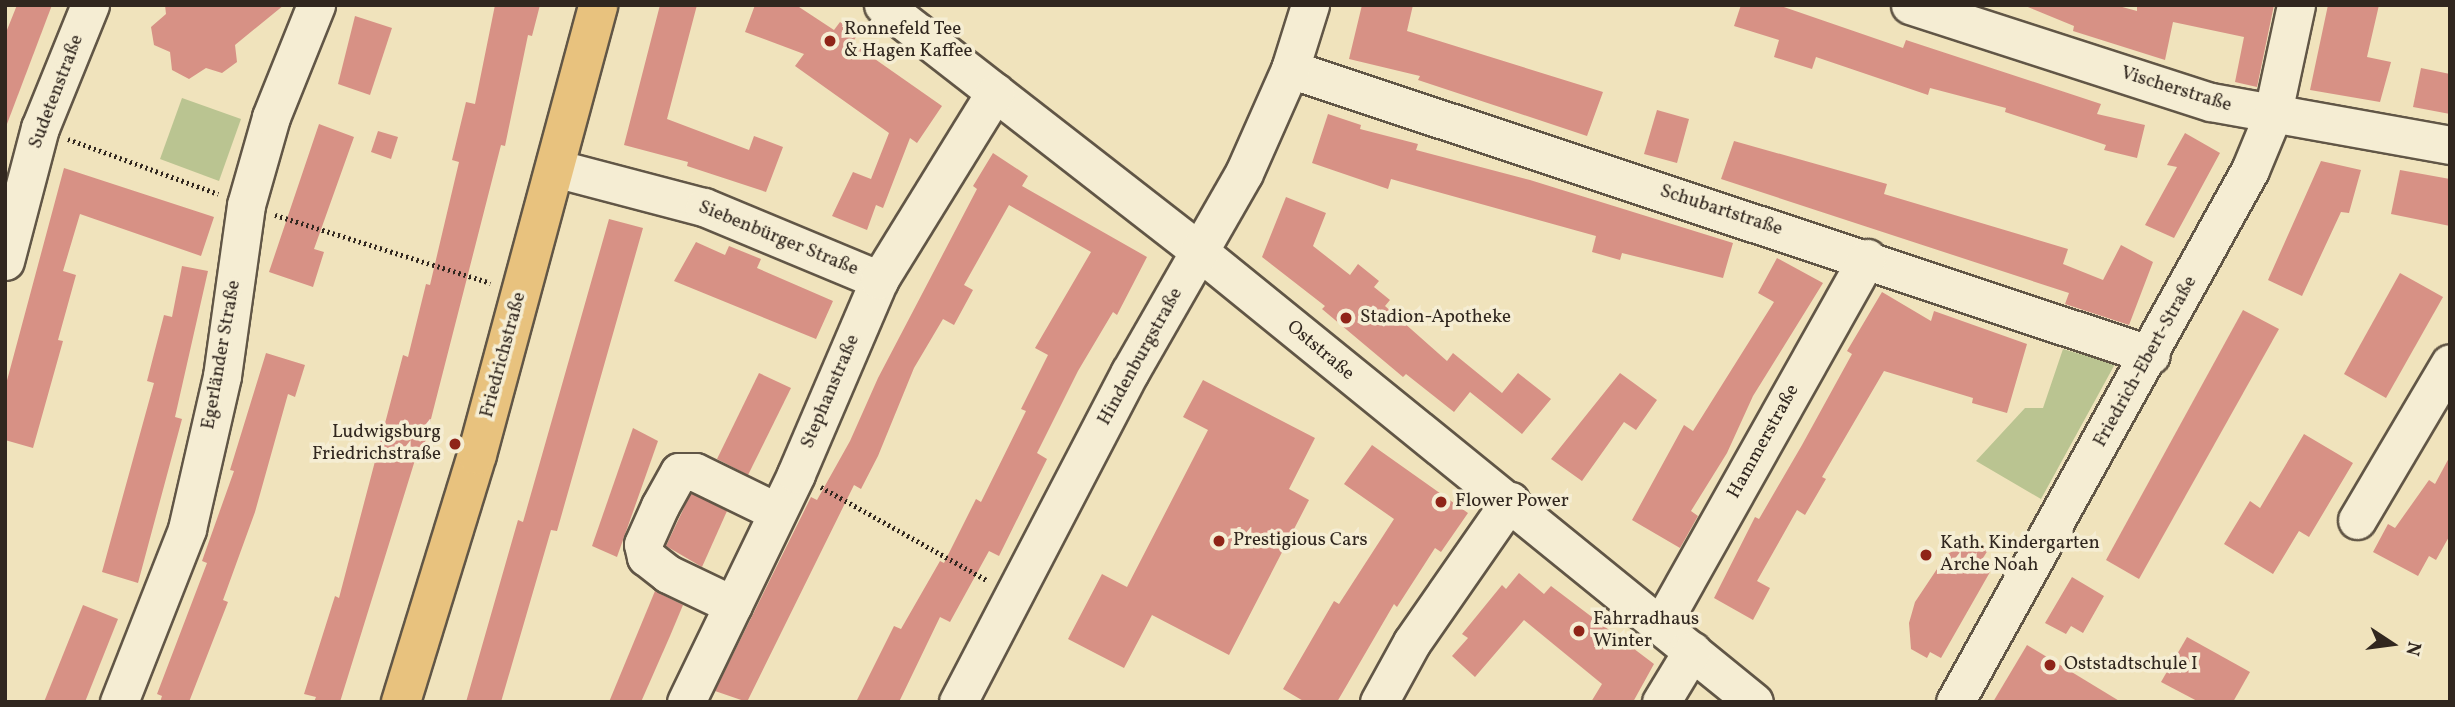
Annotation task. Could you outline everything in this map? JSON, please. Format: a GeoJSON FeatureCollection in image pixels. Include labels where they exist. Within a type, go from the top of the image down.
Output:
{"type":"FeatureCollection","features":[{"type":"Feature","properties":{"kind":"main road","name":"Friedrichstraße"},"geometry":{"type":"LineString","coordinates":[[401,702],[477,454],[598,5]]}},
{"type":"Feature","properties":{"kind":"street","name":"Sudetenstraße"},"geometry":{"type":"LineString","coordinates":[[5,261],[40,128],[90,5]]}},
{"type":"Feature","properties":{"kind":"street","name":"Egerländer Straße"},"geometry":{"type":"LineString","coordinates":[[119,702],[187,529],[222,376],[246,205],[271,117],[316,5]]}},
{"type":"Feature","properties":{"kind":"street","name":"Oststraße"},"geometry":{"type":"LineString","coordinates":[[883,5],[1201,253],[1510,501],[1754,702]]}},
{"type":"Feature","properties":{"kind":"street","name":"Hindenburgstraße"},"geometry":{"type":"LineString","coordinates":[[958,702],[1016,596],[1130,372],[1201,253],[1244,173],[1290,69],[1310,5]]}},
{"type":"Feature","properties":{"kind":"street","name":"Vischerstraße"},"geometry":{"type":"LineString","coordinates":[[1910,5],[2211,102],[2272,117],[2450,145]]}},
{"type":"Feature","properties":{"kind":"street","name":"Friedrich-Ebert-Straße"},"geometry":{"type":"LineString","coordinates":[[1955,702],[2151,355],[2250,170],[2272,117],[2296,5]]}},
{"type":"Feature","properties":{"kind":"street","name":"Schubartstraße"},"geometry":{"type":"LineString","coordinates":[[1290,69],[1867,258],[2151,355]]}},
{"type":"Feature","properties":{"kind":"street","name":"Stephanstraße"},"geometry":{"type":"LineString","coordinates":[[686,702],[796,474],[879,280],[995,92]]}},
{"type":"Feature","properties":{"kind":"street","name":"Siebenbürger Straße"},"geometry":{"type":"LineString","coordinates":[[555,168],[704,207],[879,280]]}},
{"type":"Feature","properties":{"kind":"street","name":"Hammerstraße"},"geometry":{"type":"LineString","coordinates":[[1661,625],[1867,258]]}},
{"type":"Feature","properties":{"kind":"street"},"geometry":{"type":"LineString","coordinates":[[2357,520],[2450,363]]}},
{"type":"Feature","properties":{"kind":"street"},"geometry":{"type":"LineString","coordinates":[[733,605],[667,575],[646,557],[643,544],[660,506],[679,472],[695,472],[777,512]]}},
{"type":"Feature","properties":{"kind":"street"},"geometry":{"type":"LineString","coordinates":[[1379,702],[1412,642],[1510,501]]}},
{"type":"Feature","properties":{"kind":"street"},"geometry":{"type":"LineString","coordinates":[[1661,702],[1692,651]]}},
{"type":"Feature","properties":{"kind":"path"},"geometry":{"type":"LineString","coordinates":[[796,474],[1016,596]]}},
{"type":"Feature","properties":{"kind":"green space"},"geometry":{"type":"Polygon","coordinates":[[[182,98],[241,119],[219,181],[160,159],[182,98]]]}},
{"type":"Feature","properties":{"kind":"green space"},"geometry":{"type":"Polygon","coordinates":[[[2063,349],[2115,364],[2041,499],[1976,461],[2025,408],[2043,408],[2063,349]]]}},
{"type":"Feature","properties":{"kind":"building"},"geometry":{"type":"Polygon","coordinates":[[[17,5],[52,5],[7,124],[5,35],[17,5]]]}},
{"type":"Feature","properties":{"kind":"building"},"geometry":{"type":"Polygon","coordinates":[[[165,5],[284,5],[235,45],[237,62],[222,73],[206,68],[189,79],[172,70],[170,52],[154,45],[151,27],[166,14],[165,5]]]}},
{"type":"Feature","properties":{"kind":"building"},"geometry":{"type":"Polygon","coordinates":[[[495,5],[540,5],[532,36],[528,35],[505,146],[501,145],[420,462],[415,460],[340,702],[314,702],[316,697],[304,694],[335,596],[339,598],[403,355],[408,357],[426,284],[430,285],[459,162],[452,160],[466,102],[475,104],[495,5]]]}},
{"type":"Feature","properties":{"kind":"building"},"geometry":{"type":"Polygon","coordinates":[[[660,5],[697,5],[667,119],[749,150],[754,136],[783,147],[766,192],[687,166],[688,162],[624,145],[660,5]]]}},
{"type":"Feature","properties":{"kind":"building"},"geometry":{"type":"Polygon","coordinates":[[[755,5],[796,5],[834,30],[840,22],[858,34],[852,43],[942,106],[917,143],[910,138],[883,208],[876,205],[867,230],[832,216],[853,172],[871,179],[889,133],[795,66],[804,54],[745,32],[755,5]]]}},
{"type":"Feature","properties":{"kind":"building"},"geometry":{"type":"Polygon","coordinates":[[[1362,5],[1413,5],[1407,31],[1603,92],[1587,136],[1418,80],[1420,76],[1349,59],[1362,5]]]}},
{"type":"Feature","properties":{"kind":"building"},"geometry":{"type":"Polygon","coordinates":[[[1741,5],[1778,5],[1903,48],[1906,40],[2101,104],[2097,114],[2145,125],[2137,158],[2104,150],[2106,145],[2005,112],[2006,108],[1930,88],[1928,95],[1816,57],[1812,69],[1774,57],[1779,40],[1734,26],[1741,5]]]}},
{"type":"Feature","properties":{"kind":"building"},"geometry":{"type":"Polygon","coordinates":[[[2023,5],[2115,5],[2137,11],[2137,5],[2274,5],[2257,87],[2235,82],[2244,37],[2173,22],[2165,60],[2073,31],[2074,26],[2023,5]]]}},
{"type":"Feature","properties":{"kind":"building"},"geometry":{"type":"Polygon","coordinates":[[[2328,5],[2379,5],[2367,57],[2391,62],[2380,102],[2310,90],[2328,5]]]}},
{"type":"Feature","properties":{"kind":"building"},"geometry":{"type":"Polygon","coordinates":[[[355,16],[392,28],[370,95],[338,84],[355,16]]]}},
{"type":"Feature","properties":{"kind":"building"},"geometry":{"type":"Polygon","coordinates":[[[2421,68],[2450,74],[2450,114],[2413,107],[2421,68]]]}},
{"type":"Feature","properties":{"kind":"building"},"geometry":{"type":"Polygon","coordinates":[[[1657,110],[1689,119],[1677,163],[1644,154],[1657,110]]]}},
{"type":"Feature","properties":{"kind":"building"},"geometry":{"type":"Polygon","coordinates":[[[1328,114],[1361,125],[1360,129],[1418,144],[1416,150],[1530,180],[1733,243],[1723,278],[1622,253],[1620,260],[1592,252],[1596,236],[1391,179],[1388,189],[1312,163],[1328,114]]]}},
{"type":"Feature","properties":{"kind":"building"},"geometry":{"type":"Polygon","coordinates":[[[319,124],[354,137],[314,249],[324,252],[313,287],[269,272],[319,124]]]}},
{"type":"Feature","properties":{"kind":"building"},"geometry":{"type":"Polygon","coordinates":[[[378,131],[398,137],[391,159],[371,152],[378,131]]]}},
{"type":"Feature","properties":{"kind":"building"},"geometry":{"type":"Polygon","coordinates":[[[2185,133],[2220,153],[2174,238],[2145,225],[2177,167],[2167,165],[2185,133]]]}},
{"type":"Feature","properties":{"kind":"building"},"geometry":{"type":"Polygon","coordinates":[[[1734,141],[1887,184],[1884,194],[2068,249],[2063,264],[2103,280],[2121,245],[2153,262],[2129,325],[2065,304],[2069,293],[1721,179],[1734,141]]]}},
{"type":"Feature","properties":{"kind":"building"},"geometry":{"type":"Polygon","coordinates":[[[993,153],[1028,176],[1022,186],[1147,257],[1117,315],[1113,312],[1078,371],[1037,453],[1047,459],[999,556],[989,551],[950,622],[940,617],[899,702],[856,702],[894,626],[901,629],[940,561],[944,563],[976,499],[981,502],[1026,411],[1021,409],[1048,355],[1035,348],[1091,252],[1009,205],[964,285],[973,290],[954,325],[943,319],[914,368],[878,456],[861,489],[854,485],[747,702],[715,691],[811,497],[817,500],[850,441],[878,378],[977,189],[973,186],[993,153]]]}},
{"type":"Feature","properties":{"kind":"building"},"geometry":{"type":"Polygon","coordinates":[[[2321,161],[2361,170],[2349,213],[2341,212],[2302,296],[2268,280],[2321,161]]]}},
{"type":"Feature","properties":{"kind":"building"},"geometry":{"type":"Polygon","coordinates":[[[64,168],[214,217],[201,256],[80,214],[63,271],[76,275],[58,340],[63,341],[33,448],[5,440],[5,388],[64,168]]]}},
{"type":"Feature","properties":{"kind":"building"},"geometry":{"type":"Polygon","coordinates":[[[2400,170],[2450,179],[2450,226],[2391,214],[2400,170]]]}},
{"type":"Feature","properties":{"kind":"building"},"geometry":{"type":"Polygon","coordinates":[[[1286,197],[1326,213],[1313,246],[1350,275],[1358,264],[1379,281],[1374,287],[1390,300],[1385,306],[1447,361],[1453,353],[1502,393],[1518,373],[1551,399],[1522,434],[1470,392],[1454,412],[1406,374],[1403,377],[1322,309],[1325,306],[1262,257],[1286,197]]]}},
{"type":"Feature","properties":{"kind":"building"},"geometry":{"type":"Polygon","coordinates":[[[609,219],[643,228],[557,531],[551,530],[501,702],[466,702],[518,520],[523,522],[609,219]]]}},
{"type":"Feature","properties":{"kind":"building"},"geometry":{"type":"Polygon","coordinates":[[[696,242],[725,255],[729,246],[761,259],[757,268],[833,301],[816,339],[674,281],[696,242]]]}},
{"type":"Feature","properties":{"kind":"building"},"geometry":{"type":"Polygon","coordinates":[[[1777,258],[1823,283],[1753,396],[1727,453],[1691,511],[1698,516],[1680,548],[1632,520],[1684,425],[1693,431],[1774,302],[1758,293],[1777,258]]]}},
{"type":"Feature","properties":{"kind":"building"},"geometry":{"type":"Polygon","coordinates":[[[182,266],[208,271],[175,417],[182,419],[138,583],[102,572],[154,383],[147,381],[164,315],[172,317],[182,266]]]}},
{"type":"Feature","properties":{"kind":"building"},"geometry":{"type":"Polygon","coordinates":[[[2400,273],[2443,297],[2386,398],[2344,374],[2400,273]]]}},
{"type":"Feature","properties":{"kind":"building"},"geometry":{"type":"Polygon","coordinates":[[[1882,292],[1931,321],[1934,311],[2027,344],[2007,413],[1972,403],[1973,398],[1884,371],[1822,477],[1826,479],[1805,515],[1797,510],[1757,581],[1770,588],[1753,620],[1714,598],[1755,517],[1759,519],[1852,354],[1847,351],[1882,292]]]}},
{"type":"Feature","properties":{"kind":"building"},"geometry":{"type":"Polygon","coordinates":[[[2243,310],[2279,329],[2139,579],[2106,560],[2243,310]]]}},
{"type":"Feature","properties":{"kind":"building"},"geometry":{"type":"Polygon","coordinates":[[[266,353],[305,365],[295,397],[288,394],[255,512],[223,600],[228,602],[189,702],[160,702],[162,696],[157,694],[207,563],[202,561],[234,471],[230,470],[266,353]]]}},
{"type":"Feature","properties":{"kind":"building"},"geometry":{"type":"Polygon","coordinates":[[[759,373],[791,388],[748,475],[717,459],[759,373]]]}},
{"type":"Feature","properties":{"kind":"building"},"geometry":{"type":"Polygon","coordinates":[[[1620,373],[1657,400],[1636,430],[1624,422],[1582,481],[1551,459],[1620,373]]]}},
{"type":"Feature","properties":{"kind":"building","name":"Prestigious Cars"},"geometry":{"type":"Polygon","coordinates":[[[1203,380],[1315,438],[1289,489],[1309,500],[1229,655],[1152,615],[1124,668],[1068,639],[1102,574],[1127,587],[1208,430],[1183,417],[1203,380]]]}},
{"type":"Feature","properties":{"kind":"building"},"geometry":{"type":"Polygon","coordinates":[[[633,428],[658,441],[617,557],[592,546],[633,428]]]}},
{"type":"Feature","properties":{"kind":"building"},"geometry":{"type":"Polygon","coordinates":[[[2304,434],[2353,463],[2309,537],[2299,531],[2273,574],[2224,544],[2250,501],[2260,508],[2304,434]]]}},
{"type":"Feature","properties":{"kind":"building"},"geometry":{"type":"Polygon","coordinates":[[[1372,445],[1468,513],[1441,552],[1435,548],[1397,607],[1394,604],[1337,702],[1305,702],[1283,689],[1334,601],[1339,604],[1394,519],[1344,484],[1372,445]]]}},
{"type":"Feature","properties":{"kind":"building"},"geometry":{"type":"Polygon","coordinates":[[[2450,456],[2450,535],[2436,560],[2429,556],[2418,576],[2373,552],[2388,524],[2395,528],[2429,480],[2435,484],[2450,456]]]}},
{"type":"Feature","properties":{"kind":"building"},"geometry":{"type":"Polygon","coordinates":[[[691,493],[727,511],[702,567],[666,546],[691,493]]]}},
{"type":"Feature","properties":{"kind":"building"},"geometry":{"type":"Polygon","coordinates":[[[1973,542],[1988,550],[1983,558],[1994,565],[1941,658],[1930,652],[1927,658],[1911,649],[1909,623],[1915,602],[1947,554],[1973,542]]]}},
{"type":"Feature","properties":{"kind":"building"},"geometry":{"type":"Polygon","coordinates":[[[1519,573],[1544,594],[1551,586],[1654,664],[1633,702],[1591,702],[1602,684],[1524,620],[1475,677],[1452,656],[1468,638],[1462,634],[1502,585],[1506,589],[1519,573]]]}},
{"type":"Feature","properties":{"kind":"building"},"geometry":{"type":"Polygon","coordinates":[[[2072,577],[2104,596],[2083,633],[2071,626],[2066,634],[2045,623],[2072,577]]]}},
{"type":"Feature","properties":{"kind":"building"},"geometry":{"type":"Polygon","coordinates":[[[655,591],[683,605],[641,702],[609,702],[655,591]]]}},
{"type":"Feature","properties":{"kind":"building"},"geometry":{"type":"Polygon","coordinates":[[[83,605],[118,619],[85,702],[44,702],[83,605]]]}},
{"type":"Feature","properties":{"kind":"building"},"geometry":{"type":"Polygon","coordinates":[[[2187,637],[2250,672],[2233,702],[2199,702],[2161,682],[2187,637]]]}},
{"type":"Feature","properties":{"kind":"building"},"geometry":{"type":"Polygon","coordinates":[[[2027,645],[2042,654],[2121,702],[1993,702],[2027,645]]]}},
{"type":"Feature","properties":{"kind":"place","name":"Ronnefeld Tee & Hagen Kaffee"},"geometry":{"type":"Point","coordinates":[830,41]}},
{"type":"Feature","properties":{"kind":"place","name":"Stadion-Apotheke"},"geometry":{"type":"Point","coordinates":[1346,318]}},
{"type":"Feature","properties":{"kind":"place","name":"Ludwigsburg Friedrichstraße"},"geometry":{"type":"Point","coordinates":[455,444]}},
{"type":"Feature","properties":{"kind":"place","name":"Flower Power"},"geometry":{"type":"Point","coordinates":[1441,502]}},
{"type":"Feature","properties":{"kind":"place","name":"Prestigious Cars"},"geometry":{"type":"Point","coordinates":[1219,541]}},
{"type":"Feature","properties":{"kind":"place","name":"Kath. Kindergarten Arche Noah"},"geometry":{"type":"Point","coordinates":[1926,555]}},
{"type":"Feature","properties":{"kind":"place","name":"Fahrradhaus Winter"},"geometry":{"type":"Point","coordinates":[1579,631]}},
{"type":"Feature","properties":{"kind":"place","name":"Oststadtschule I"},"geometry":{"type":"Point","coordinates":[2050,665]}}]}
